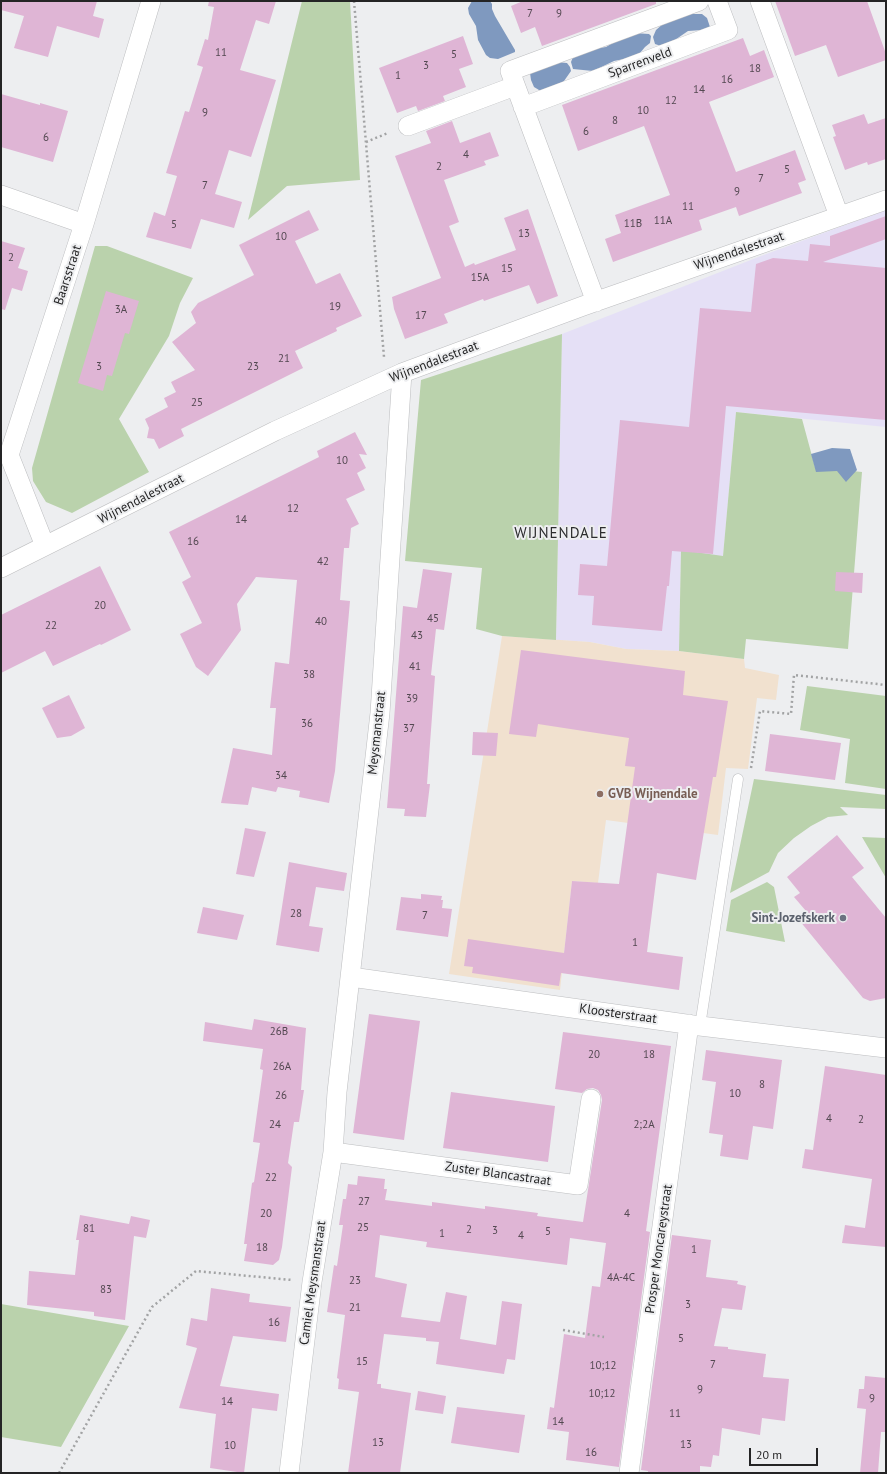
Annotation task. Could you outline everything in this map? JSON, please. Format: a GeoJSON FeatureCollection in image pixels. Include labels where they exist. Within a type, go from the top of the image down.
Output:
{"type":"FeatureCollection","features":[{"type":"Feature","properties":{"kind":"street","name":"Baarsstraat"},"geometry":{"type":"LineString","coordinates":[[45,546],[5,453],[84,224],[151,1]]}},
{"type":"Feature","properties":{"kind":"street"},"geometry":{"type":"LineString","coordinates":[[596,302],[510,71],[699,1]]}},
{"type":"Feature","properties":{"kind":"street","name":"Sparrenveld"},"geometry":{"type":"LineString","coordinates":[[523,107],[728,30],[717,1]]}},
{"type":"Feature","properties":{"kind":"street"},"geometry":{"type":"LineString","coordinates":[[760,1],[839,216]]}},
{"type":"Feature","properties":{"kind":"street"},"geometry":{"type":"LineString","coordinates":[[408,126],[515,86]]}},
{"type":"Feature","properties":{"kind":"street"},"geometry":{"type":"LineString","coordinates":[[1,195],[84,224]]}},
{"type":"Feature","properties":{"kind":"street","name":"Wijnendalestraat"},"geometry":{"type":"LineString","coordinates":[[1,568],[275,431],[394,377],[596,302],[886,200]]}},
{"type":"Feature","properties":{"kind":"street","name":"Meysmanstraat"},"geometry":{"type":"LineString","coordinates":[[337,1092],[380,713],[394,377]]}},
{"type":"Feature","properties":{"kind":"street","name":"Kloosterstraat"},"geometry":{"type":"LineString","coordinates":[[351,977],[695,1025],[886,1048]]}},
{"type":"Feature","properties":{"kind":"street","name":"Prosper Moncareystraat"},"geometry":{"type":"LineString","coordinates":[[629,1473],[695,1025]]}},
{"type":"Feature","properties":{"kind":"street","name":"Camiel Meysmanstraat"},"geometry":{"type":"LineString","coordinates":[[289,1473],[312,1282],[333,1152],[337,1092]]}},
{"type":"Feature","properties":{"kind":"street","name":"Zuster Blancastraat"},"geometry":{"type":"LineString","coordinates":[[333,1152],[578,1185],[591,1099]]}},
{"type":"Feature","properties":{"kind":"lane"},"geometry":{"type":"LineString","coordinates":[[695,1025],[738,779]]}},
{"type":"Feature","properties":{"kind":"path"},"geometry":{"type":"LineString","coordinates":[[354,1],[394,377]]}},
{"type":"Feature","properties":{"kind":"path"},"geometry":{"type":"LineString","coordinates":[[738,779],[750,774],[760,711],[791,714],[794,675],[886,685]]}},
{"type":"Feature","properties":{"kind":"path"},"geometry":{"type":"LineString","coordinates":[[59,1473],[152,1307],[196,1271],[312,1282]]}},
{"type":"Feature","properties":{"kind":"path"},"geometry":{"type":"LineString","coordinates":[[562,1330],[604,1337]]}},
{"type":"Feature","properties":{"kind":"shaded area"},"geometry":{"type":"Polygon","coordinates":[[[886,210],[886,427],[736,412],[723,557],[681,550],[679,651],[626,649],[590,642],[556,640],[562,334],[761,256],[886,210]]]}},
{"type":"Feature","properties":{"kind":"shaded area","name":"GVB Wijnendale"},"geometry":{"type":"Polygon","coordinates":[[[502,636],[590,642],[626,649],[679,651],[744,659],[745,668],[779,675],[776,700],[757,698],[748,769],[726,768],[718,835],[606,820],[598,883],[572,881],[560,990],[449,974],[502,636]]]}},
{"type":"Feature","properties":{"kind":"green space"},"geometry":{"type":"Polygon","coordinates":[[[302,1],[350,1],[360,180],[287,186],[248,220],[302,1]]]}},
{"type":"Feature","properties":{"kind":"green space"},"geometry":{"type":"Polygon","coordinates":[[[95,246],[107,246],[193,278],[180,303],[169,336],[119,419],[149,472],[72,513],[46,502],[33,481],[32,468],[95,246]]]}},
{"type":"Feature","properties":{"kind":"green space"},"geometry":{"type":"Polygon","coordinates":[[[562,334],[556,640],[502,636],[476,629],[482,568],[405,561],[421,380],[562,334]]]}},
{"type":"Feature","properties":{"kind":"green space"},"geometry":{"type":"Polygon","coordinates":[[[736,412],[802,419],[815,467],[862,472],[848,649],[746,639],[744,659],[679,651],[681,550],[723,556],[736,412]]]}},
{"type":"Feature","properties":{"kind":"green space"},"geometry":{"type":"Polygon","coordinates":[[[807,686],[886,696],[886,789],[845,783],[850,739],[800,730],[807,686]]]}},
{"type":"Feature","properties":{"kind":"green space"},"geometry":{"type":"Polygon","coordinates":[[[754,779],[886,795],[886,809],[840,807],[848,815],[828,817],[811,826],[794,838],[778,853],[769,872],[730,893],[754,779]]]}},
{"type":"Feature","properties":{"kind":"green space"},"geometry":{"type":"Polygon","coordinates":[[[862,837],[886,838],[886,878],[862,837]]]}},
{"type":"Feature","properties":{"kind":"green space"},"geometry":{"type":"Polygon","coordinates":[[[767,882],[774,887],[785,942],[726,931],[731,900],[767,882]]]}},
{"type":"Feature","properties":{"kind":"green space"},"geometry":{"type":"Polygon","coordinates":[[[1,1304],[129,1326],[61,1447],[1,1437],[1,1304]]]}},
{"type":"Feature","properties":{"kind":"water"},"geometry":{"type":"Polygon","coordinates":[[[472,1],[490,1],[495,16],[515,52],[498,59],[490,58],[486,55],[478,40],[476,26],[469,14],[468,8],[472,1]]]}},
{"type":"Feature","properties":{"kind":"water"},"geometry":{"type":"Polygon","coordinates":[[[690,14],[702,14],[707,18],[710,27],[702,30],[688,31],[672,42],[661,46],[655,44],[653,37],[656,30],[664,23],[690,14]]]}},
{"type":"Feature","properties":{"kind":"water"},"geometry":{"type":"Polygon","coordinates":[[[634,33],[649,34],[651,36],[650,43],[640,53],[629,58],[614,61],[593,71],[573,69],[571,62],[573,57],[586,50],[606,47],[621,38],[634,33]]]}},
{"type":"Feature","properties":{"kind":"water"},"geometry":{"type":"Polygon","coordinates":[[[556,62],[567,63],[570,67],[571,71],[564,81],[556,87],[546,90],[539,90],[534,87],[530,73],[556,62]]]}},
{"type":"Feature","properties":{"kind":"water"},"geometry":{"type":"Polygon","coordinates":[[[832,448],[850,449],[857,470],[846,482],[837,471],[816,472],[811,454],[832,448]]]}},
{"type":"Feature","properties":{"kind":"building"},"geometry":{"type":"Polygon","coordinates":[[[1,1],[97,1],[93,16],[104,19],[99,38],[57,26],[48,57],[14,48],[24,16],[1,10],[1,1]]]}},
{"type":"Feature","properties":{"kind":"building"},"geometry":{"type":"Polygon","coordinates":[[[209,1],[276,1],[269,24],[256,20],[240,70],[276,80],[251,157],[229,150],[215,194],[242,202],[234,228],[201,219],[191,249],[146,237],[154,212],[165,216],[177,176],[166,173],[185,111],[189,112],[203,67],[197,65],[205,39],[208,40],[214,7],[208,6],[209,1]]]}},
{"type":"Feature","properties":{"kind":"building"},"geometry":{"type":"Polygon","coordinates":[[[523,1],[656,1],[656,4],[542,46],[535,27],[521,33],[511,6],[523,1]]]}},
{"type":"Feature","properties":{"kind":"building"},"geometry":{"type":"Polygon","coordinates":[[[775,1],[867,1],[886,54],[886,60],[838,77],[826,45],[795,56],[775,1]]]}},
{"type":"Feature","properties":{"kind":"building"},"geometry":{"type":"Polygon","coordinates":[[[463,36],[473,64],[459,69],[466,87],[443,96],[445,101],[418,111],[416,106],[397,113],[379,68],[463,36]]]}},
{"type":"Feature","properties":{"kind":"building"},"geometry":{"type":"Polygon","coordinates":[[[743,38],[750,56],[764,50],[774,77],[709,102],[736,172],[795,150],[806,180],[798,183],[802,193],[739,216],[736,207],[699,220],[702,230],[613,262],[605,239],[621,233],[615,215],[670,195],[644,126],[578,151],[562,105],[743,38]]]}},
{"type":"Feature","properties":{"kind":"building"},"geometry":{"type":"Polygon","coordinates":[[[1,94],[68,111],[53,162],[1,147],[1,94]]]}},
{"type":"Feature","properties":{"kind":"building"},"geometry":{"type":"Polygon","coordinates":[[[864,114],[868,124],[886,118],[886,159],[868,165],[867,162],[845,170],[833,137],[836,136],[832,125],[864,114]]]}},
{"type":"Feature","properties":{"kind":"building"},"geometry":{"type":"Polygon","coordinates":[[[452,121],[460,143],[490,132],[499,156],[484,161],[486,165],[444,180],[459,222],[449,226],[465,267],[474,263],[475,265],[516,250],[504,218],[528,209],[558,296],[537,304],[529,285],[484,301],[483,299],[444,314],[448,323],[405,339],[394,309],[392,297],[441,278],[395,156],[431,143],[426,131],[452,121]]]}},
{"type":"Feature","properties":{"kind":"building"},"geometry":{"type":"Polygon","coordinates":[[[309,210],[319,230],[295,241],[316,284],[340,273],[362,316],[336,328],[337,331],[295,351],[303,368],[181,429],[184,436],[159,449],[154,439],[147,438],[149,428],[145,419],[168,407],[164,398],[176,392],[171,382],[195,370],[172,342],[196,323],[191,312],[198,303],[254,275],[239,245],[309,210]]]}},
{"type":"Feature","properties":{"kind":"building"},"geometry":{"type":"Polygon","coordinates":[[[886,216],[886,239],[823,262],[886,268],[886,420],[726,406],[713,554],[672,551],[669,586],[667,586],[662,631],[592,625],[594,596],[578,595],[580,564],[607,566],[620,420],[689,427],[700,308],[751,312],[756,264],[773,258],[808,261],[810,244],[830,246],[830,236],[886,216]]]}},
{"type":"Feature","properties":{"kind":"building"},"geometry":{"type":"Polygon","coordinates":[[[1,241],[25,248],[18,268],[28,271],[22,291],[12,288],[5,310],[1,309],[1,241]]]}},
{"type":"Feature","properties":{"kind":"building"},"geometry":{"type":"Polygon","coordinates":[[[106,291],[139,301],[129,334],[125,333],[112,376],[107,375],[103,391],[78,383],[106,291]]]}},
{"type":"Feature","properties":{"kind":"building"},"geometry":{"type":"Polygon","coordinates":[[[355,432],[367,455],[359,454],[366,468],[357,473],[365,490],[346,499],[359,524],[351,528],[349,548],[344,548],[340,600],[350,601],[335,771],[329,803],[299,797],[300,791],[278,787],[276,792],[252,787],[248,805],[221,803],[233,748],[272,755],[276,708],[270,708],[275,662],[289,664],[297,580],[256,577],[237,604],[241,630],[208,676],[196,667],[180,634],[202,623],[182,582],[191,577],[169,532],[319,457],[317,451],[355,432]]]}},
{"type":"Feature","properties":{"kind":"building"},"geometry":{"type":"Polygon","coordinates":[[[100,566],[131,630],[53,666],[45,651],[1,673],[1,615],[100,566]]]}},
{"type":"Feature","properties":{"kind":"building"},"geometry":{"type":"Polygon","coordinates":[[[423,569],[452,573],[444,630],[436,629],[431,675],[435,676],[427,784],[430,784],[426,817],[404,816],[405,809],[387,808],[403,606],[417,608],[423,569]]]}},
{"type":"Feature","properties":{"kind":"building"},"geometry":{"type":"Polygon","coordinates":[[[836,572],[863,573],[862,593],[835,591],[836,572]]]}},
{"type":"Feature","properties":{"kind":"building"},"geometry":{"type":"Polygon","coordinates":[[[521,650],[685,671],[683,695],[728,701],[716,777],[713,777],[696,880],[657,873],[647,952],[683,957],[679,990],[561,973],[559,986],[472,973],[473,967],[464,966],[468,939],[564,953],[572,881],[619,884],[635,767],[625,766],[629,738],[538,724],[536,737],[509,734],[521,650]]]}},
{"type":"Feature","properties":{"kind":"building"},"geometry":{"type":"Polygon","coordinates":[[[69,695],[85,728],[71,736],[57,738],[42,708],[69,695]]]}},
{"type":"Feature","properties":{"kind":"building"},"geometry":{"type":"Polygon","coordinates":[[[473,732],[498,733],[496,756],[472,755],[473,732]]]}},
{"type":"Feature","properties":{"kind":"building"},"geometry":{"type":"Polygon","coordinates":[[[770,734],[841,743],[835,780],[765,771],[770,734]]]}},
{"type":"Feature","properties":{"kind":"building"},"geometry":{"type":"Polygon","coordinates":[[[245,828],[266,832],[254,877],[236,874],[245,828]]]}},
{"type":"Feature","properties":{"kind":"building","name":"Sint-Jozefskerk"},"geometry":{"type":"Polygon","coordinates":[[[837,835],[864,868],[852,877],[886,918],[886,998],[870,1001],[863,998],[799,920],[801,919],[799,917],[806,911],[794,897],[800,893],[787,877],[837,835]]]}},
{"type":"Feature","properties":{"kind":"building"},"geometry":{"type":"Polygon","coordinates":[[[289,862],[347,873],[344,891],[316,887],[309,926],[323,928],[319,952],[276,945],[289,862]]]}},
{"type":"Feature","properties":{"kind":"building"},"geometry":{"type":"Polygon","coordinates":[[[421,894],[442,896],[442,908],[452,909],[448,937],[396,930],[401,897],[421,899],[421,894]]]}},
{"type":"Feature","properties":{"kind":"building"},"geometry":{"type":"Polygon","coordinates":[[[203,907],[244,915],[237,940],[197,933],[203,907]]]}},
{"type":"Feature","properties":{"kind":"building"},"geometry":{"type":"Polygon","coordinates":[[[369,1014],[420,1021],[404,1140],[353,1133],[369,1014]]]}},
{"type":"Feature","properties":{"kind":"building"},"geometry":{"type":"Polygon","coordinates":[[[254,1019],[306,1028],[301,1090],[304,1090],[299,1122],[294,1122],[288,1163],[292,1167],[282,1247],[279,1260],[273,1265],[244,1261],[247,1244],[244,1244],[252,1183],[254,1182],[260,1143],[253,1142],[263,1070],[260,1069],[263,1049],[203,1041],[205,1022],[252,1030],[254,1019]]]}},
{"type":"Feature","properties":{"kind":"building"},"geometry":{"type":"Polygon","coordinates":[[[563,1032],[671,1046],[646,1231],[650,1232],[619,1467],[566,1460],[569,1432],[547,1429],[550,1407],[554,1408],[564,1334],[585,1338],[592,1286],[600,1287],[606,1243],[570,1238],[567,1265],[426,1247],[427,1242],[380,1235],[375,1277],[407,1284],[401,1317],[440,1322],[446,1292],[467,1296],[460,1339],[496,1345],[502,1301],[522,1304],[515,1360],[507,1359],[504,1374],[436,1364],[439,1342],[426,1341],[426,1338],[384,1334],[377,1384],[381,1384],[381,1388],[411,1393],[400,1473],[348,1473],[359,1392],[338,1389],[339,1379],[337,1378],[345,1315],[327,1312],[334,1265],[337,1266],[343,1225],[339,1225],[343,1199],[346,1199],[348,1184],[357,1185],[358,1176],[385,1179],[384,1189],[387,1189],[385,1200],[432,1206],[432,1202],[485,1209],[485,1206],[538,1213],[537,1216],[583,1222],[602,1100],[598,1090],[593,1088],[587,1089],[582,1093],[555,1089],[563,1032]]]}},
{"type":"Feature","properties":{"kind":"building"},"geometry":{"type":"Polygon","coordinates":[[[706,1050],[782,1060],[773,1129],[753,1126],[748,1160],[720,1156],[723,1135],[709,1133],[716,1082],[702,1080],[706,1050]]]}},
{"type":"Feature","properties":{"kind":"building"},"geometry":{"type":"Polygon","coordinates":[[[825,1066],[886,1075],[886,1247],[842,1243],[845,1225],[865,1228],[872,1179],[802,1168],[805,1149],[813,1150],[825,1066]]]}},
{"type":"Feature","properties":{"kind":"building"},"geometry":{"type":"Polygon","coordinates":[[[451,1092],[555,1106],[548,1162],[443,1148],[451,1092]]]}},
{"type":"Feature","properties":{"kind":"building"},"geometry":{"type":"Polygon","coordinates":[[[80,1215],[129,1224],[131,1216],[150,1220],[146,1238],[134,1236],[125,1320],[94,1316],[94,1312],[27,1305],[29,1271],[75,1275],[79,1240],[76,1240],[80,1215]]]}},
{"type":"Feature","properties":{"kind":"building"},"geometry":{"type":"Polygon","coordinates":[[[672,1235],[711,1240],[706,1277],[738,1281],[737,1284],[746,1286],[742,1310],[722,1308],[714,1346],[766,1354],[763,1377],[789,1379],[785,1421],[762,1418],[760,1435],[722,1428],[719,1456],[713,1455],[711,1467],[700,1466],[700,1473],[648,1473],[648,1471],[641,1470],[672,1235]]]}},
{"type":"Feature","properties":{"kind":"building"},"geometry":{"type":"Polygon","coordinates":[[[211,1288],[250,1294],[249,1302],[291,1307],[286,1342],[233,1336],[220,1386],[279,1394],[277,1411],[252,1408],[244,1473],[210,1468],[216,1414],[179,1408],[197,1348],[186,1345],[191,1318],[207,1321],[211,1288]]]}},
{"type":"Feature","properties":{"kind":"building"},"geometry":{"type":"Polygon","coordinates":[[[865,1376],[886,1378],[885,1432],[881,1432],[878,1473],[860,1473],[866,1409],[857,1408],[859,1389],[864,1389],[865,1376]]]}},
{"type":"Feature","properties":{"kind":"building"},"geometry":{"type":"Polygon","coordinates":[[[418,1391],[446,1396],[443,1414],[415,1410],[418,1391]]]}},
{"type":"Feature","properties":{"kind":"building"},"geometry":{"type":"Polygon","coordinates":[[[457,1407],[525,1415],[519,1453],[451,1443],[457,1407]]]}},
{"type":"Feature","properties":{"kind":"place","name":"GVB Wijnendale"},"geometry":{"type":"Point","coordinates":[600,794]}},
{"type":"Feature","properties":{"kind":"place","name":"Sint-Jozefskerk"},"geometry":{"type":"Point","coordinates":[843,918]}},
{"type":"Feature","properties":{"kind":"district","name":"WIJNENDALE"},"geometry":{"type":"Point","coordinates":[561,534]}}]}
